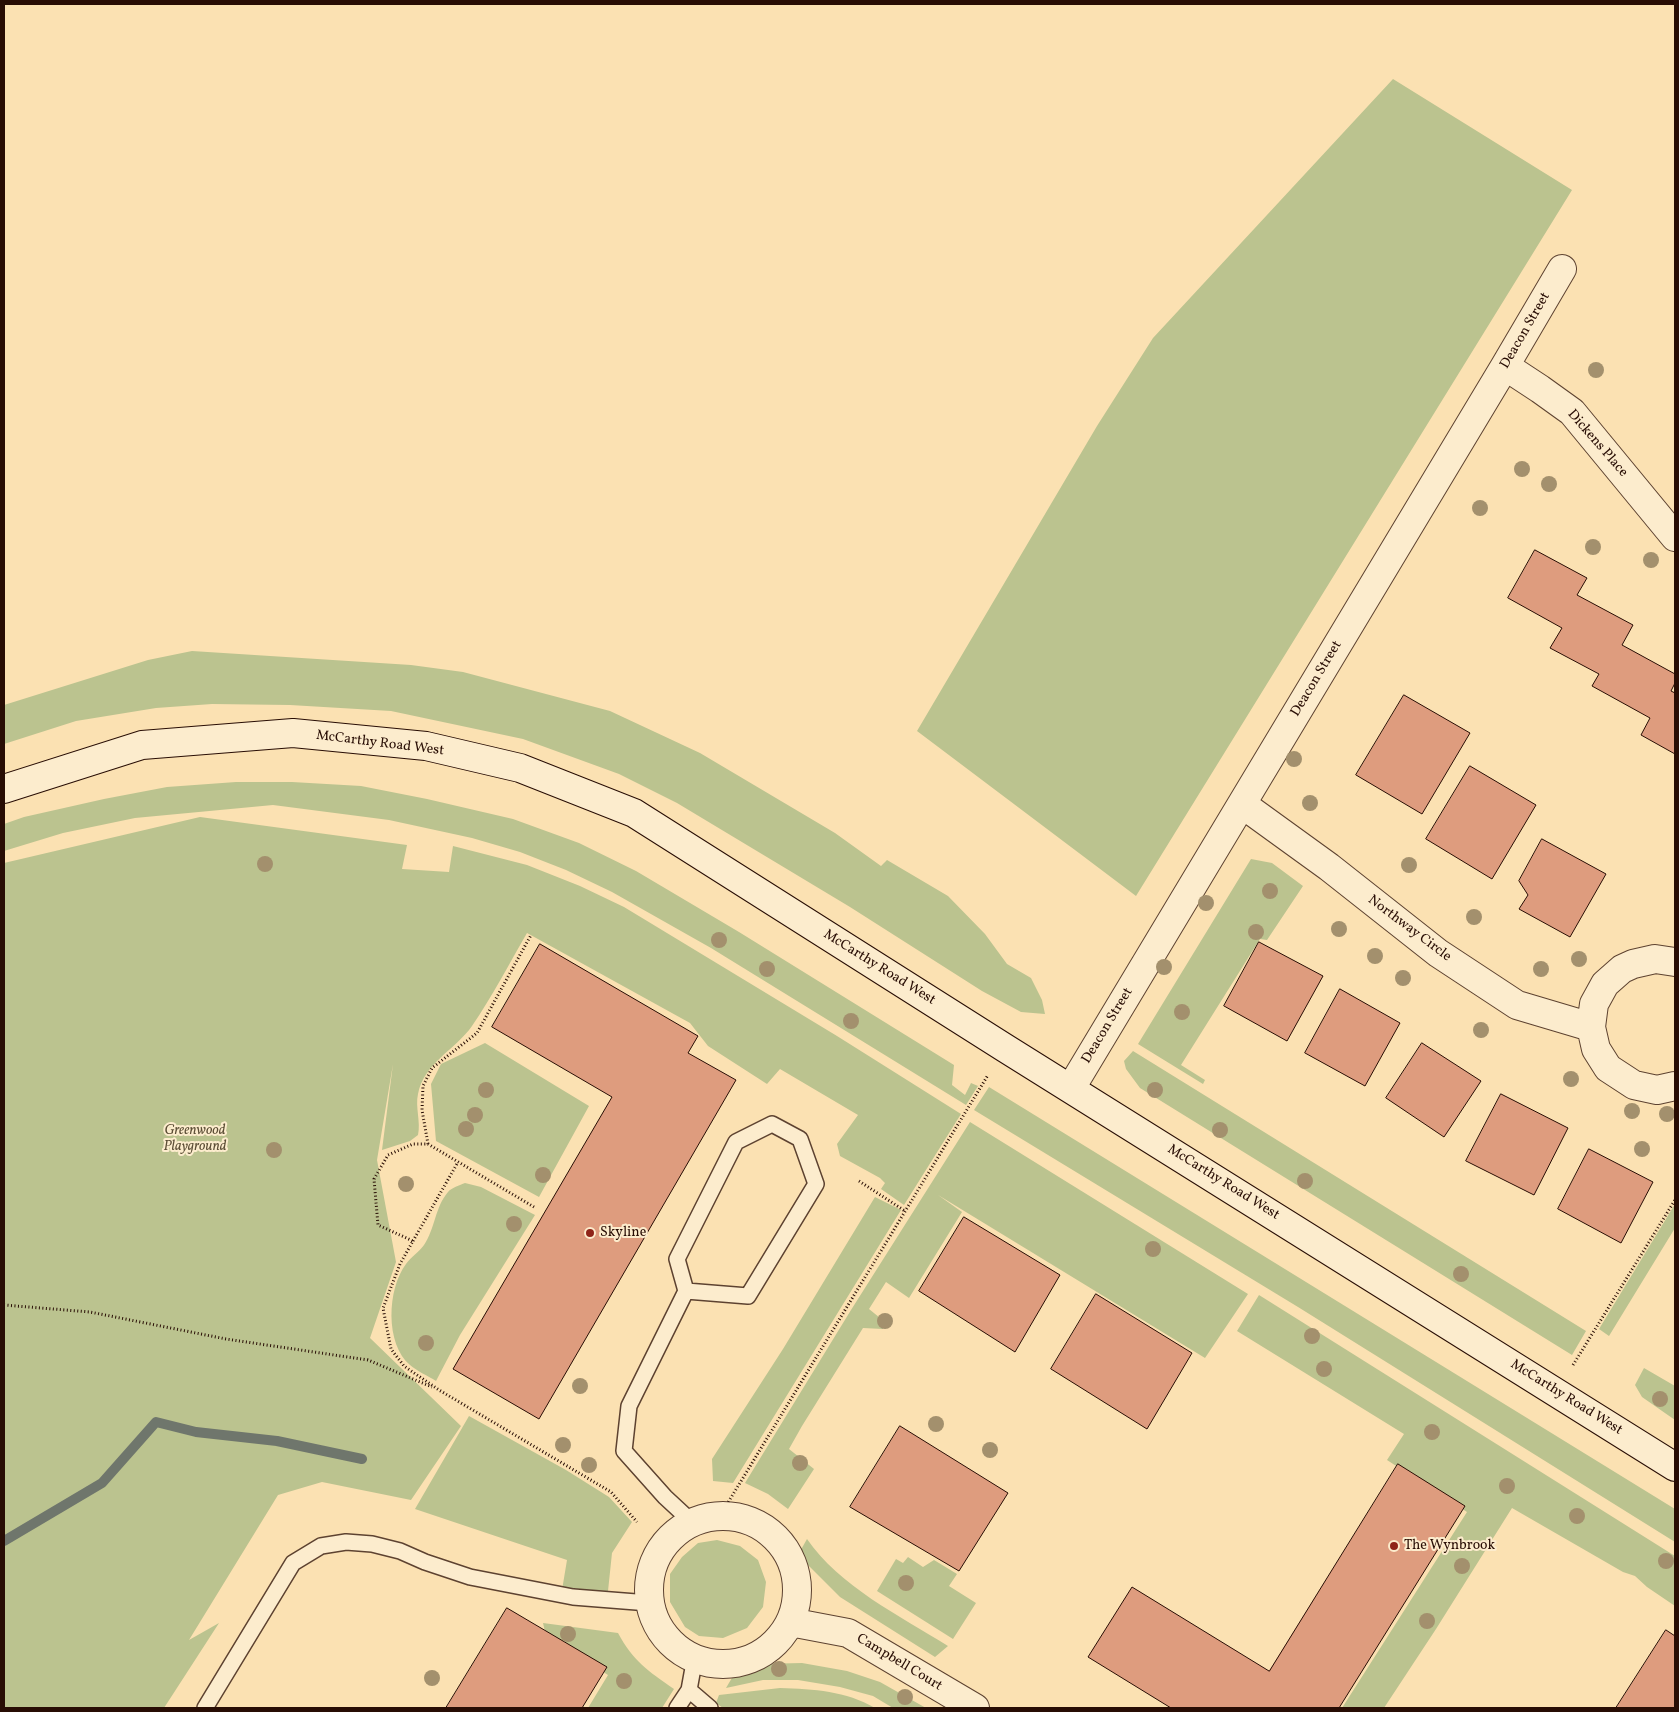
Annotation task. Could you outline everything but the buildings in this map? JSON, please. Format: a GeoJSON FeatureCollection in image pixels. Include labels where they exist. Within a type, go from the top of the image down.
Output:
{"type":"FeatureCollection","features":[{"type":"Feature","properties":{"kind":"street","name":"Deacon Street"},"geometry":{"type":"LineString","coordinates":[[1071,1088],[1562,269]]}},
{"type":"Feature","properties":{"kind":"street","name":"Dickens Place"},"geometry":{"type":"LineString","coordinates":[[1505,366],[1540,388],[1572,412],[1675,537]]}},
{"type":"Feature","properties":{"kind":"street","name":"McCarthy Road West"},"geometry":{"type":"LineString","coordinates":[[4,789],[142,745],[293,734],[426,746],[520,768],[634,813],[1005,1048],[1675,1467]]}},
{"type":"Feature","properties":{"kind":"street","name":"Northway Circle"},"geometry":{"type":"LineString","coordinates":[[1242,804],[1329,868],[1438,953],[1517,1005],[1591,1027]]}},
{"type":"Feature","properties":{"kind":"street"},"geometry":{"type":"LineString","coordinates":[[1675,962],[1655,959],[1633,964],[1622,969],[1605,984],[1594,1004],[1591,1027],[1596,1049],[1608,1068],[1634,1086],[1656,1090],[1675,1086]]}},
{"type":"Feature","properties":{"kind":"street"},"geometry":{"type":"LineString","coordinates":[[720,1514],[737,1516],[778,1539],[792,1560],[797,1597],[790,1622],[782,1636],[762,1653],[738,1662],[712,1664],[679,1651],[661,1632],[649,1603],[648,1577],[664,1543],[684,1526],[720,1514]]}},
{"type":"Feature","properties":{"kind":"street","name":"Campbell Court"},"geometry":{"type":"LineString","coordinates":[[790,1622],[848,1633],[975,1708]]}},
{"type":"Feature","properties":{"kind":"lane"},"geometry":{"type":"LineString","coordinates":[[686,1291],[748,1296],[816,1184],[800,1139],[772,1124],[736,1142],[677,1259],[686,1291],[629,1406],[624,1451],[665,1497],[693,1523]]}},
{"type":"Feature","properties":{"kind":"lane"},"geometry":{"type":"LineString","coordinates":[[205,1708],[293,1563],[322,1546],[346,1542],[372,1544],[400,1551],[425,1562],[470,1577],[573,1597],[649,1603]]}},
{"type":"Feature","properties":{"kind":"lane"},"geometry":{"type":"LineString","coordinates":[[677,1708],[689,1690],[695,1657]]}},
{"type":"Feature","properties":{"kind":"lane"},"geometry":{"type":"LineString","coordinates":[[689,1690],[710,1708]]}},
{"type":"Feature","properties":{"kind":"path"},"geometry":{"type":"LineString","coordinates":[[428,1144],[422,1110],[424,1086],[432,1068],[478,1033],[532,935]]}},
{"type":"Feature","properties":{"kind":"path"},"geometry":{"type":"LineString","coordinates":[[720,1514],[1005,1048]]}},
{"type":"Feature","properties":{"kind":"path"},"geometry":{"type":"LineString","coordinates":[[413,1241],[378,1225],[374,1179],[388,1155],[413,1144],[428,1144],[534,1207]]}},
{"type":"Feature","properties":{"kind":"path"},"geometry":{"type":"LineString","coordinates":[[458,1162],[400,1264],[383,1308],[391,1349],[404,1366],[439,1390],[611,1492],[636,1522]]}},
{"type":"Feature","properties":{"kind":"path"},"geometry":{"type":"LineString","coordinates":[[859,1181],[905,1211]]}},
{"type":"Feature","properties":{"kind":"path"},"geometry":{"type":"LineString","coordinates":[[1557,1393],[1675,1200]]}},
{"type":"Feature","properties":{"kind":"path"},"geometry":{"type":"LineString","coordinates":[[4,1305],[90,1312],[226,1339],[368,1360],[439,1390]]}},
{"type":"Feature","properties":{"kind":"green space"},"geometry":{"type":"Polygon","coordinates":[[[1393,79],[1572,190],[1136,896],[917,731],[1097,426],[1153,338],[1393,79]]]}},
{"type":"Feature","properties":{"kind":"green space"},"geometry":{"type":"Polygon","coordinates":[[[192,651],[411,665],[463,672],[610,711],[700,753],[835,833],[881,866],[887,860],[948,896],[985,934],[1007,964],[1031,978],[1042,1000],[1045,1014],[1021,1012],[982,991],[850,907],[677,803],[619,774],[523,739],[391,711],[290,705],[212,704],[156,708],[76,721],[4,744],[4,705],[148,660],[192,651]]]}},
{"type":"Feature","properties":{"kind":"green space"},"geometry":{"type":"Polygon","coordinates":[[[236,782],[292,782],[361,786],[513,819],[579,843],[636,871],[739,932],[954,1065],[952,1085],[965,1095],[971,1083],[978,1086],[966,1105],[711,948],[612,892],[566,870],[520,852],[472,838],[389,820],[273,805],[135,818],[63,833],[4,851],[4,824],[24,817],[167,787],[236,782]]]}},
{"type":"Feature","properties":{"kind":"green space","name":"Greenwood Playground"},"geometry":{"type":"Polygon","coordinates":[[[200,817],[407,845],[402,869],[449,872],[453,846],[527,865],[580,886],[624,907],[837,1036],[961,1114],[904,1205],[881,1189],[885,1183],[880,1178],[840,1156],[837,1144],[858,1115],[780,1069],[767,1084],[708,1046],[690,1023],[527,933],[472,1026],[433,1065],[421,1083],[417,1099],[418,1135],[410,1141],[382,1150],[393,1064],[377,1160],[396,1262],[370,1338],[461,1426],[411,1500],[322,1482],[278,1495],[189,1640],[219,1623],[164,1708],[4,1708],[4,863],[200,817]]]}},
{"type":"Feature","properties":{"kind":"green space"},"geometry":{"type":"Polygon","coordinates":[[[1251,859],[1272,863],[1303,886],[1267,940],[1260,939],[1181,1065],[1205,1080],[1203,1084],[1138,1044],[1251,859]]]}},
{"type":"Feature","properties":{"kind":"green space"},"geometry":{"type":"Polygon","coordinates":[[[485,1043],[589,1106],[539,1197],[436,1141],[431,1084],[441,1064],[485,1043]]]}},
{"type":"Feature","properties":{"kind":"green space"},"geometry":{"type":"Polygon","coordinates":[[[1133,1051],[1586,1331],[1572,1355],[1140,1088],[1126,1069],[1124,1061],[1133,1051]]]}},
{"type":"Feature","properties":{"kind":"green space"},"geometry":{"type":"Polygon","coordinates":[[[989,1087],[1675,1509],[1675,1542],[1298,1307],[974,1110],[989,1087]]]}},
{"type":"Feature","properties":{"kind":"green space"},"geometry":{"type":"Polygon","coordinates":[[[970,1122],[1248,1294],[1205,1358],[938,1195],[962,1212],[909,1298],[886,1282],[869,1309],[885,1322],[883,1329],[863,1328],[789,1449],[814,1469],[788,1509],[768,1494],[745,1483],[851,1310],[970,1122]]]}},
{"type":"Feature","properties":{"kind":"green space"},"geometry":{"type":"Polygon","coordinates":[[[465,1183],[481,1187],[535,1215],[460,1335],[436,1381],[410,1365],[402,1356],[396,1344],[393,1330],[392,1301],[400,1275],[406,1264],[428,1239],[444,1198],[451,1189],[465,1183]]]}},
{"type":"Feature","properties":{"kind":"green space"},"geometry":{"type":"Polygon","coordinates":[[[875,1197],[901,1210],[733,1483],[713,1481],[712,1459],[783,1349],[875,1197]]]}},
{"type":"Feature","properties":{"kind":"green space"},"geometry":{"type":"Polygon","coordinates":[[[1675,1204],[1675,1228],[1609,1336],[1599,1329],[1675,1204]]]}},
{"type":"Feature","properties":{"kind":"green space"},"geometry":{"type":"Polygon","coordinates":[[[1259,1295],[1675,1556],[1675,1606],[1647,1587],[1635,1576],[1623,1572],[1512,1508],[1384,1708],[1342,1708],[1467,1512],[1387,1460],[1404,1434],[1237,1331],[1259,1295]]]}},
{"type":"Feature","properties":{"kind":"green space"},"geometry":{"type":"Polygon","coordinates":[[[1644,1368],[1675,1386],[1675,1420],[1642,1397],[1635,1385],[1644,1368]]]}},
{"type":"Feature","properties":{"kind":"green space"},"geometry":{"type":"Polygon","coordinates":[[[469,1416],[566,1470],[609,1497],[632,1522],[612,1553],[608,1591],[571,1593],[562,1590],[567,1560],[415,1509],[469,1416]]]}},
{"type":"Feature","properties":{"kind":"green space"},"geometry":{"type":"Polygon","coordinates":[[[807,1539],[820,1556],[853,1586],[948,1646],[935,1657],[840,1597],[798,1555],[807,1539]]]}},
{"type":"Feature","properties":{"kind":"green space"},"geometry":{"type":"Polygon","coordinates":[[[717,1540],[740,1546],[758,1560],[766,1582],[763,1607],[747,1628],[723,1638],[699,1636],[685,1627],[670,1602],[670,1574],[682,1557],[698,1543],[717,1540]]]}},
{"type":"Feature","properties":{"kind":"green space"},"geometry":{"type":"Polygon","coordinates":[[[908,1557],[923,1567],[934,1560],[957,1574],[949,1586],[976,1603],[953,1639],[877,1591],[896,1559],[903,1563],[908,1557]]]}},
{"type":"Feature","properties":{"kind":"green space"},"geometry":{"type":"Polygon","coordinates":[[[543,1623],[618,1633],[629,1651],[642,1665],[674,1689],[662,1708],[588,1708],[608,1675],[546,1636],[543,1623]]]}},
{"type":"Feature","properties":{"kind":"green space"},"geometry":{"type":"Polygon","coordinates":[[[802,1663],[847,1671],[880,1682],[926,1708],[893,1708],[873,1696],[840,1687],[798,1680],[763,1680],[726,1688],[736,1671],[760,1664],[802,1663]]]}},
{"type":"Feature","properties":{"kind":"green space"},"geometry":{"type":"Polygon","coordinates":[[[780,1688],[817,1690],[841,1694],[875,1708],[723,1708],[716,1703],[719,1695],[780,1688]]]}},
{"type":"Feature","properties":{"kind":"waterway"},"geometry":{"type":"LineString","coordinates":[[4,1541],[102,1483],[156,1422],[196,1432],[277,1441],[362,1459]]}},
{"type":"Feature","properties":{"kind":"place","name":"Skyline"},"geometry":{"type":"Point","coordinates":[590,1233]}},
{"type":"Feature","properties":{"kind":"place","name":"The Wynbrook"},"geometry":{"type":"Point","coordinates":[1394,1546]}}]}
